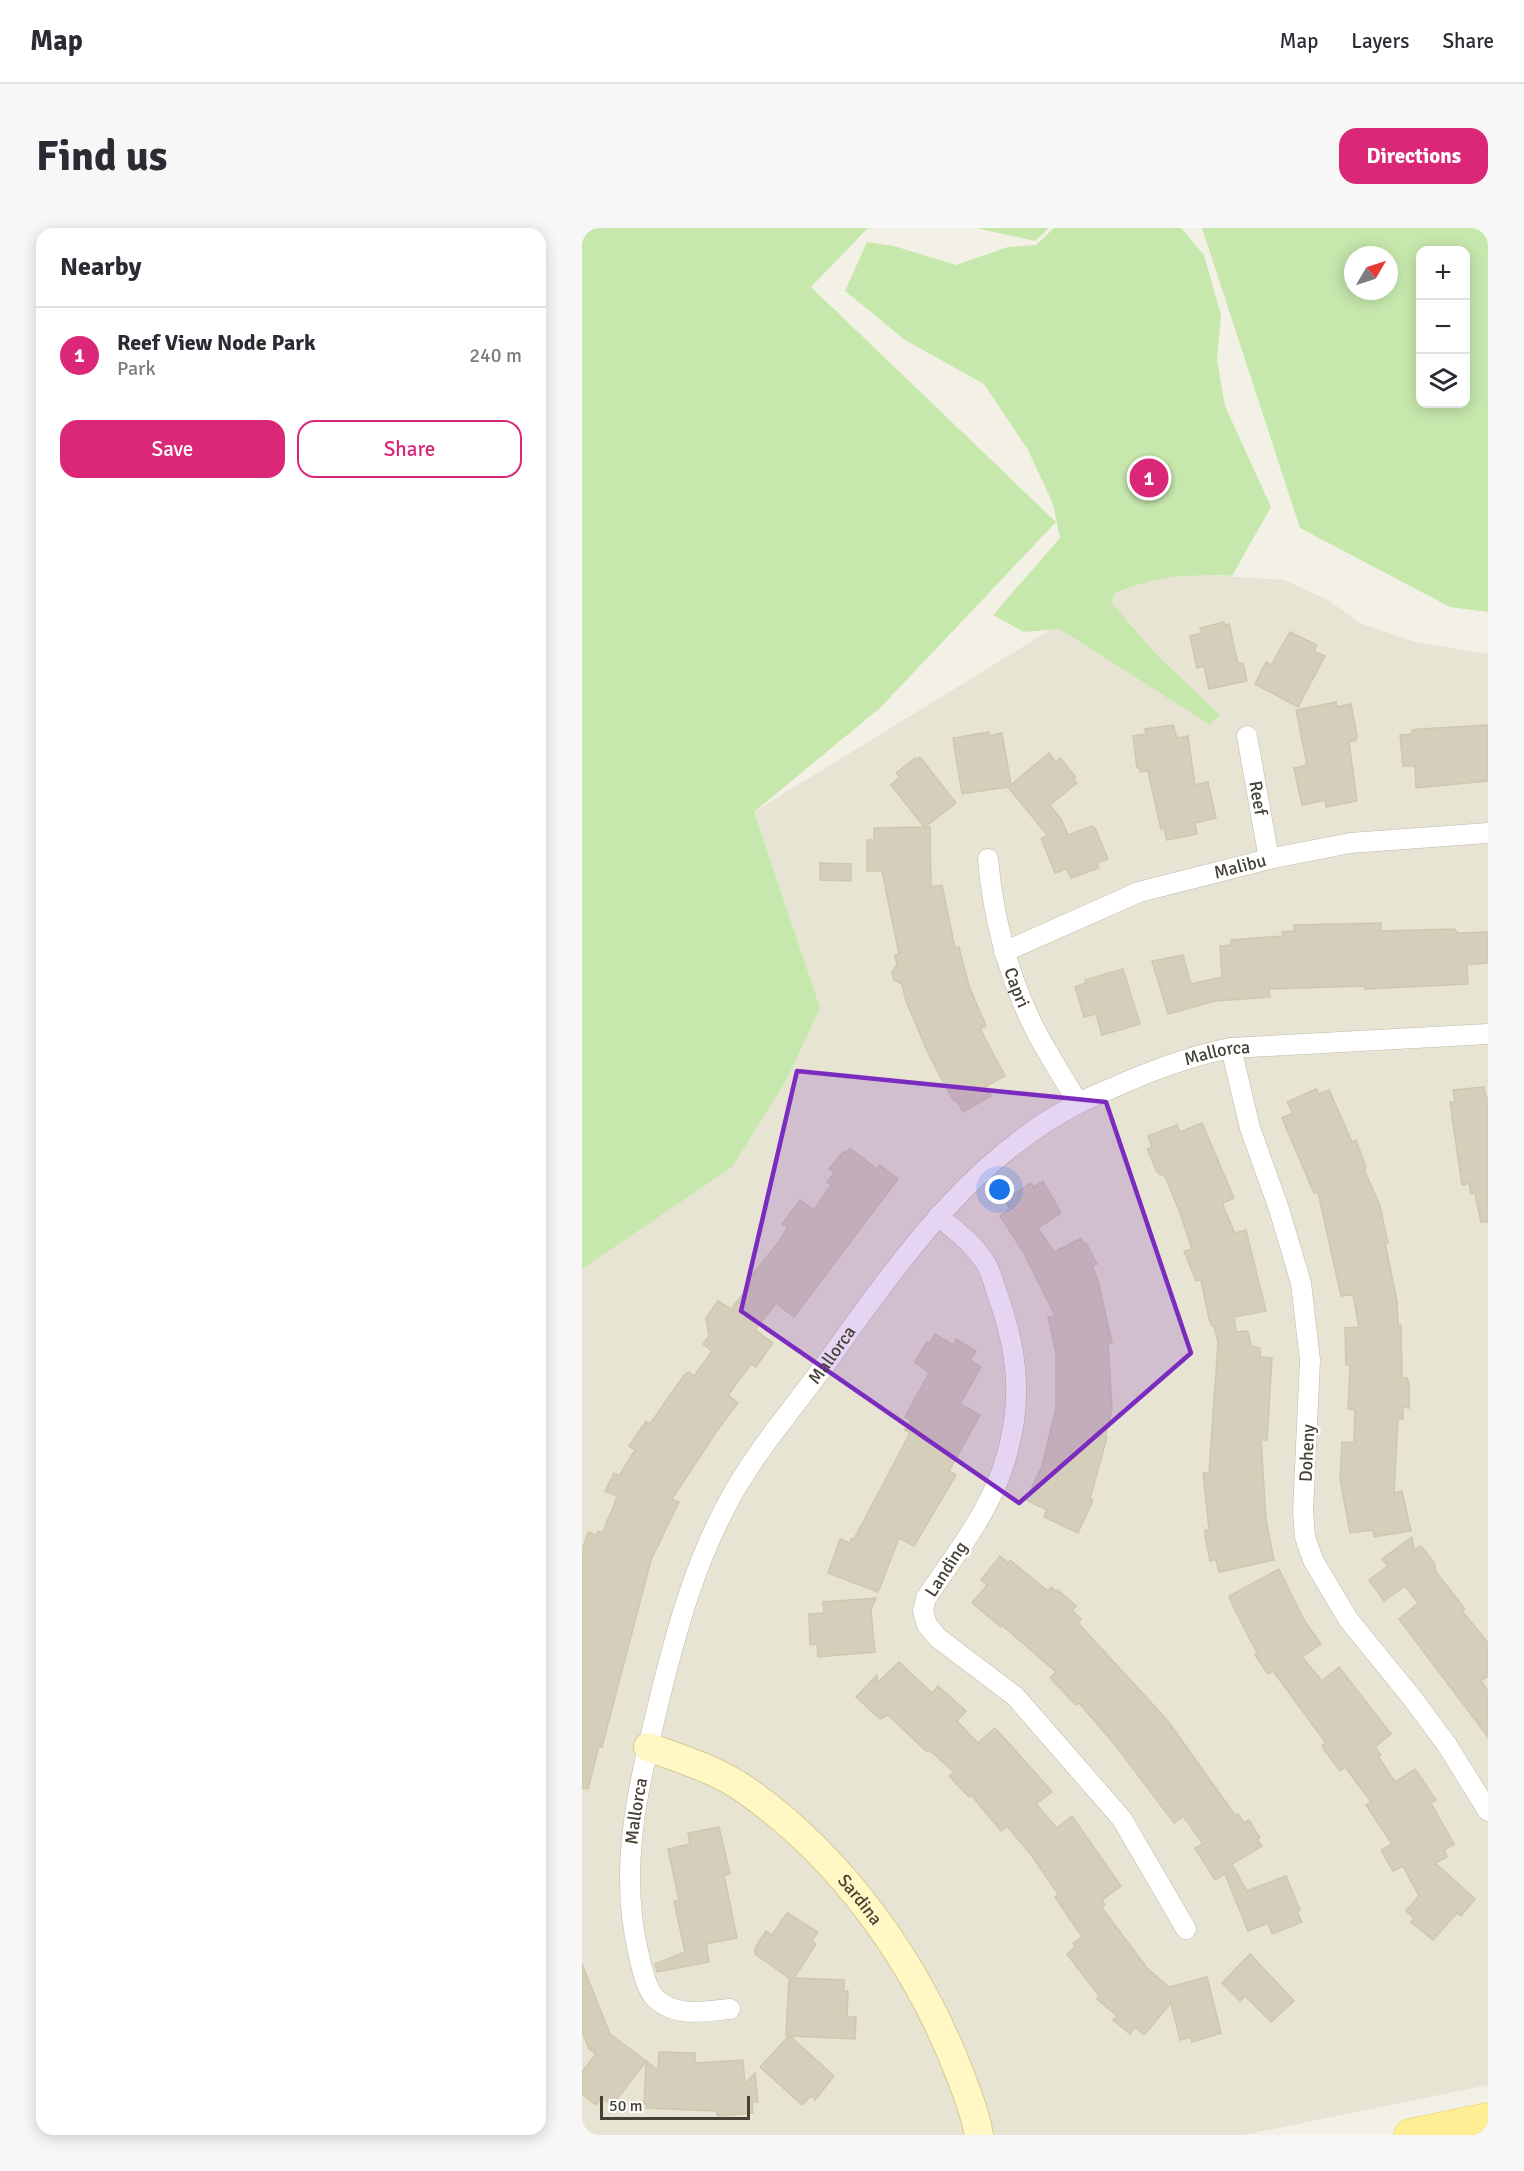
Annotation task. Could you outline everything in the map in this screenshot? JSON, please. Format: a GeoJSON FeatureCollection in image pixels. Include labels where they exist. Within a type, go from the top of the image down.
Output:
{"type":"FeatureCollection","features":[{"type":"Feature","properties":{"kind":"main road"},"geometry":{"type":"LineString","coordinates":[[1410,2135],[1488,2119]]}},
{"type":"Feature","properties":{"kind":"street","name":"Reef"},"geometry":{"type":"LineString","coordinates":[[1247,736],[1269,859]]}},
{"type":"Feature","properties":{"kind":"street","name":"Malibu"},"geometry":{"type":"LineString","coordinates":[[1004,952],[1139,892],[1269,859],[1350,843],[1488,833]]}},
{"type":"Feature","properties":{"kind":"street","name":"Capri"},"geometry":{"type":"LineString","coordinates":[[988,859],[992,903],[1004,952],[1030,1020],[1078,1103]]}},
{"type":"Feature","properties":{"kind":"street","name":"Mallorca"},"geometry":{"type":"LineString","coordinates":[[730,2009],[677,2012],[654,1998],[642,1967],[632,1924],[629,1874],[632,1821],[686,1597],[704,1550],[736,1487],[876,1295],[938,1216],[983,1171],[1029,1133],[1078,1103],[1201,1053],[1231,1048],[1488,1034]]}},
{"type":"Feature","properties":{"kind":"street","name":"Doheny"},"geometry":{"type":"LineString","coordinates":[[1231,1048],[1250,1128],[1279,1209],[1300,1283],[1310,1360],[1303,1511],[1305,1537],[1313,1560],[1348,1619],[1440,1736],[1488,1811]]}},
{"type":"Feature","properties":{"kind":"street","name":"Landing"},"geometry":{"type":"LineString","coordinates":[[938,1216],[970,1244],[986,1264],[1011,1334],[1018,1379],[1013,1423],[1001,1473],[978,1521],[926,1598],[923,1611],[927,1625],[938,1638],[1015,1696],[1122,1819],[1186,1929]]}},
{"type":"Feature","properties":{"kind":"street","name":"Sardina"},"geometry":{"type":"LineString","coordinates":[[648,1747],[704,1768],[746,1790],[793,1828],[842,1877],[892,1942],[933,2009],[962,2078],[979,2135]]}},
{"type":"Feature","properties":{"kind":"highlighted area"},"geometry":{"type":"Polygon","coordinates":[[[797,1071],[1106,1102],[1191,1353],[1019,1503],[741,1311],[797,1071]]]}},
{"type":"Feature","properties":{"kind":"shaded area"},"geometry":{"type":"Polygon","coordinates":[[[1193,574],[1284,580],[1328,600],[1360,623],[1415,642],[1488,654],[1488,2085],[1244,2135],[582,2135],[582,1179],[754,812],[1050,630],[1060,629],[1214,719],[1219,715],[1156,654],[1112,603],[1115,593],[1150,580],[1193,574]]]}},
{"type":"Feature","properties":{"kind":"green space"},"geometry":{"type":"Polygon","coordinates":[[[582,228],[874,228],[867,229],[811,287],[1056,522],[880,708],[754,812],[820,1008],[787,1079],[732,1167],[582,1269],[582,228]]]}},
{"type":"Feature","properties":{"kind":"green space"},"geometry":{"type":"Polygon","coordinates":[[[976,228],[1049,228],[1035,241],[976,228]]]}},
{"type":"Feature","properties":{"kind":"green space"},"geometry":{"type":"Polygon","coordinates":[[[1054,228],[1181,228],[1204,255],[1221,315],[1217,360],[1225,406],[1271,507],[1232,576],[1172,577],[1145,583],[1115,593],[1112,603],[1156,654],[1220,715],[1210,725],[1060,629],[1024,632],[993,615],[1060,538],[1053,504],[1028,450],[984,384],[905,340],[845,291],[867,242],[894,246],[956,265],[1008,247],[1036,245],[1054,228]]]}},
{"type":"Feature","properties":{"kind":"green space"},"geometry":{"type":"Polygon","coordinates":[[[1202,228],[1488,228],[1488,612],[1450,607],[1300,528],[1202,228]]]}},
{"type":"Feature","properties":{"kind":"building"},"geometry":{"type":"Polygon","coordinates":[[[1224,622],[1224,625],[1229,624],[1238,664],[1243,663],[1247,681],[1209,689],[1204,666],[1197,668],[1190,636],[1202,633],[1200,628],[1224,622]]]}},
{"type":"Feature","properties":{"kind":"building"},"geometry":{"type":"Polygon","coordinates":[[[1290,632],[1317,645],[1314,651],[1325,656],[1298,707],[1255,684],[1266,662],[1271,665],[1290,632]]]}},
{"type":"Feature","properties":{"kind":"building"},"geometry":{"type":"Polygon","coordinates":[[[1336,702],[1337,707],[1351,704],[1357,736],[1356,740],[1349,742],[1357,801],[1326,807],[1325,800],[1302,805],[1294,768],[1307,765],[1296,710],[1336,702]]]}},
{"type":"Feature","properties":{"kind":"building"},"geometry":{"type":"Polygon","coordinates":[[[1173,725],[1177,738],[1188,736],[1195,785],[1208,782],[1216,818],[1195,823],[1197,834],[1167,840],[1164,828],[1161,829],[1148,771],[1140,772],[1140,768],[1137,768],[1133,736],[1146,734],[1145,729],[1173,725]]]}},
{"type":"Feature","properties":{"kind":"building"},"geometry":{"type":"Polygon","coordinates":[[[1488,725],[1488,781],[1416,788],[1415,766],[1403,766],[1400,735],[1412,734],[1412,730],[1420,729],[1488,725]]]}},
{"type":"Feature","properties":{"kind":"building"},"geometry":{"type":"Polygon","coordinates":[[[989,732],[989,736],[1002,733],[1011,785],[1049,753],[1056,762],[1060,758],[1076,777],[1073,779],[1077,783],[1050,805],[1061,819],[1068,835],[1092,826],[1095,828],[1108,859],[1097,863],[1099,868],[1071,878],[1066,869],[1055,873],[1041,838],[1048,836],[1008,787],[962,794],[953,738],[989,732]]]}},
{"type":"Feature","properties":{"kind":"building"},"geometry":{"type":"Polygon","coordinates":[[[920,757],[956,803],[925,827],[930,827],[931,887],[942,885],[955,948],[959,947],[969,986],[986,1026],[980,1029],[1005,1076],[986,1086],[991,1096],[963,1112],[957,1101],[953,1100],[928,1053],[906,1001],[902,984],[894,980],[892,972],[897,965],[895,955],[899,954],[882,871],[867,871],[867,840],[874,840],[874,828],[924,827],[891,785],[900,777],[896,773],[915,758],[916,760],[920,757]]]}},
{"type":"Feature","properties":{"kind":"building"},"geometry":{"type":"Polygon","coordinates":[[[820,863],[851,864],[851,881],[820,880],[820,863]]]}},
{"type":"Feature","properties":{"kind":"building"},"geometry":{"type":"Polygon","coordinates":[[[1381,923],[1381,931],[1454,929],[1458,933],[1488,932],[1488,963],[1467,965],[1468,984],[1365,989],[1364,986],[1269,989],[1270,997],[1215,1001],[1168,1014],[1152,961],[1183,955],[1191,984],[1222,977],[1220,946],[1231,945],[1231,940],[1283,936],[1282,932],[1294,931],[1294,925],[1381,923]]]}},
{"type":"Feature","properties":{"kind":"building"},"geometry":{"type":"Polygon","coordinates":[[[1123,969],[1140,1024],[1102,1035],[1096,1014],[1084,1017],[1075,987],[1086,983],[1085,980],[1123,969]]]}},
{"type":"Feature","properties":{"kind":"building"},"geometry":{"type":"Polygon","coordinates":[[[1484,1087],[1486,1098],[1488,1098],[1488,1222],[1481,1222],[1475,1193],[1471,1194],[1469,1183],[1462,1185],[1450,1102],[1455,1102],[1453,1090],[1484,1087]]]}},
{"type":"Feature","properties":{"kind":"building"},"geometry":{"type":"Polygon","coordinates":[[[1316,1089],[1319,1094],[1329,1090],[1352,1142],[1356,1140],[1366,1168],[1364,1169],[1380,1206],[1388,1243],[1385,1243],[1397,1301],[1398,1326],[1401,1325],[1402,1378],[1407,1378],[1409,1384],[1409,1408],[1403,1407],[1403,1419],[1398,1419],[1394,1493],[1402,1491],[1411,1531],[1374,1537],[1373,1530],[1350,1533],[1340,1479],[1342,1442],[1354,1443],[1355,1410],[1348,1409],[1350,1365],[1346,1365],[1345,1328],[1359,1327],[1353,1295],[1341,1296],[1318,1192],[1314,1193],[1282,1118],[1293,1113],[1287,1102],[1316,1089]]]}},
{"type":"Feature","properties":{"kind":"building"},"geometry":{"type":"Polygon","coordinates":[[[1202,1123],[1234,1198],[1223,1203],[1224,1208],[1235,1233],[1246,1230],[1266,1311],[1234,1317],[1236,1332],[1248,1331],[1251,1346],[1260,1348],[1260,1357],[1272,1358],[1267,1440],[1261,1440],[1266,1520],[1274,1560],[1219,1572],[1216,1560],[1210,1561],[1205,1537],[1205,1530],[1209,1529],[1203,1473],[1209,1473],[1218,1342],[1214,1326],[1209,1319],[1201,1280],[1196,1281],[1184,1251],[1192,1249],[1179,1210],[1164,1174],[1157,1172],[1147,1149],[1152,1147],[1148,1136],[1177,1125],[1180,1132],[1202,1123]]]}},
{"type":"Feature","properties":{"kind":"building"},"geometry":{"type":"Polygon","coordinates":[[[850,1148],[877,1169],[880,1165],[898,1179],[794,1317],[776,1303],[755,1330],[773,1343],[756,1367],[751,1364],[728,1395],[738,1403],[672,1499],[679,1502],[651,1560],[602,1747],[599,1746],[588,1789],[582,1788],[582,1550],[588,1532],[597,1535],[598,1531],[602,1533],[614,1505],[617,1496],[605,1491],[614,1473],[619,1476],[635,1450],[629,1446],[646,1421],[650,1424],[684,1375],[689,1372],[694,1376],[712,1351],[703,1344],[709,1336],[706,1318],[718,1301],[731,1309],[751,1284],[748,1282],[752,1275],[781,1239],[788,1227],[782,1224],[800,1200],[814,1210],[831,1185],[827,1182],[834,1173],[829,1169],[844,1151],[846,1153],[850,1148]]]}},
{"type":"Feature","properties":{"kind":"building"},"geometry":{"type":"Polygon","coordinates":[[[1043,1181],[1061,1213],[1038,1228],[1054,1252],[1081,1238],[1084,1244],[1086,1243],[1097,1264],[1092,1266],[1098,1280],[1112,1343],[1108,1344],[1112,1409],[1105,1437],[1107,1437],[1090,1499],[1093,1500],[1078,1533],[1044,1517],[1047,1510],[1026,1500],[1042,1466],[1056,1408],[1056,1354],[1048,1317],[1055,1316],[1024,1253],[1000,1216],[1011,1209],[1004,1200],[1031,1183],[1034,1187],[1043,1181]]]}},
{"type":"Feature","properties":{"kind":"building"},"geometry":{"type":"Polygon","coordinates":[[[935,1334],[953,1345],[956,1339],[976,1351],[970,1360],[981,1367],[960,1404],[980,1415],[949,1471],[956,1475],[914,1546],[899,1538],[878,1592],[828,1573],[840,1539],[850,1543],[852,1538],[854,1539],[910,1433],[905,1430],[911,1420],[905,1417],[929,1373],[915,1362],[927,1342],[930,1343],[935,1334]]]}},
{"type":"Feature","properties":{"kind":"building"},"geometry":{"type":"Polygon","coordinates":[[[1412,1537],[1414,1550],[1421,1546],[1435,1564],[1436,1572],[1465,1609],[1462,1611],[1488,1643],[1488,1676],[1481,1681],[1488,1691],[1488,1737],[1399,1619],[1418,1603],[1405,1586],[1384,1601],[1369,1580],[1388,1566],[1382,1559],[1412,1537]]]}},
{"type":"Feature","properties":{"kind":"building"},"geometry":{"type":"Polygon","coordinates":[[[1000,1556],[1008,1563],[1010,1560],[1048,1591],[1051,1587],[1058,1590],[1076,1606],[1072,1610],[1081,1619],[1078,1623],[1168,1721],[1235,1815],[1238,1814],[1244,1823],[1249,1820],[1260,1838],[1257,1839],[1262,1846],[1232,1864],[1247,1891],[1286,1876],[1300,1910],[1297,1911],[1302,1922],[1272,1934],[1268,1923],[1248,1931],[1225,1874],[1215,1880],[1195,1848],[1203,1844],[1183,1816],[1174,1823],[1116,1746],[1079,1703],[1076,1705],[1050,1678],[1056,1672],[1002,1625],[1001,1627],[972,1603],[987,1585],[981,1580],[1000,1556]]]}},
{"type":"Feature","properties":{"kind":"building"},"geometry":{"type":"Polygon","coordinates":[[[1279,1569],[1304,1620],[1321,1644],[1302,1657],[1322,1681],[1339,1667],[1391,1734],[1375,1747],[1381,1755],[1378,1756],[1395,1782],[1415,1769],[1436,1800],[1431,1803],[1454,1844],[1444,1850],[1447,1857],[1435,1863],[1475,1899],[1461,1916],[1457,1913],[1433,1940],[1411,1922],[1414,1918],[1406,1911],[1419,1896],[1403,1866],[1393,1871],[1381,1850],[1392,1844],[1366,1805],[1371,1802],[1345,1767],[1340,1771],[1325,1751],[1322,1746],[1326,1743],[1273,1671],[1268,1674],[1255,1655],[1257,1653],[1232,1604],[1229,1596],[1279,1569]]]}},
{"type":"Feature","properties":{"kind":"building"},"geometry":{"type":"Polygon","coordinates":[[[876,1598],[871,1610],[875,1652],[818,1657],[817,1644],[810,1645],[809,1614],[824,1613],[823,1602],[876,1598]]]}},
{"type":"Feature","properties":{"kind":"building"},"geometry":{"type":"Polygon","coordinates":[[[899,1662],[932,1693],[938,1686],[966,1711],[957,1721],[978,1743],[995,1728],[1052,1792],[1036,1804],[1057,1828],[1072,1816],[1121,1886],[1102,1900],[1105,1905],[1102,1908],[1147,1968],[1169,1987],[1207,1977],[1221,2033],[1192,2042],[1191,2037],[1180,2040],[1171,2003],[1144,2035],[1135,2027],[1130,2034],[1113,2020],[1117,2016],[1097,1999],[1099,1996],[1067,1954],[1075,1947],[1073,1943],[1082,1937],[1055,1897],[1058,1896],[1056,1891],[1032,1856],[1007,1826],[1001,1831],[971,1795],[969,1797],[949,1776],[954,1772],[929,1750],[927,1752],[888,1715],[880,1719],[856,1697],[877,1675],[877,1683],[899,1662]]]}},
{"type":"Feature","properties":{"kind":"building"},"geometry":{"type":"Polygon","coordinates":[[[719,1827],[730,1874],[724,1875],[737,1938],[706,1944],[709,1962],[657,1972],[655,1964],[685,1952],[674,1901],[679,1900],[668,1849],[690,1844],[688,1833],[719,1827]]]}},
{"type":"Feature","properties":{"kind":"building"},"geometry":{"type":"Polygon","coordinates":[[[787,1913],[818,1932],[812,1940],[816,1944],[794,1978],[844,1980],[844,1991],[848,1991],[847,2017],[856,2017],[855,2039],[790,2036],[834,2076],[815,2100],[811,2096],[802,2105],[760,2067],[789,2036],[786,2036],[789,1978],[755,1954],[755,1948],[766,1931],[772,1935],[787,1913]]]}},
{"type":"Feature","properties":{"kind":"building"},"geometry":{"type":"Polygon","coordinates":[[[1250,1954],[1294,2001],[1271,2022],[1245,1996],[1240,2001],[1222,1983],[1250,1954]]]}},
{"type":"Feature","properties":{"kind":"building"},"geometry":{"type":"Polygon","coordinates":[[[582,1964],[610,2034],[646,2061],[612,2106],[602,2098],[596,2105],[582,2094],[582,2072],[596,2054],[589,2049],[582,2032],[582,1964]]]}},
{"type":"Feature","properties":{"kind":"building"},"geometry":{"type":"Polygon","coordinates":[[[659,2052],[695,2053],[695,2063],[743,2060],[745,2084],[755,2073],[758,2102],[752,2102],[753,2113],[720,2116],[716,2111],[646,2108],[647,2104],[644,2104],[646,2061],[658,2070],[659,2052]]]}},
{"type":"Feature","properties":{"kind":"place","name":"Reef View Node Park"},"geometry":{"type":"Point","coordinates":[1149,478]}}]}
